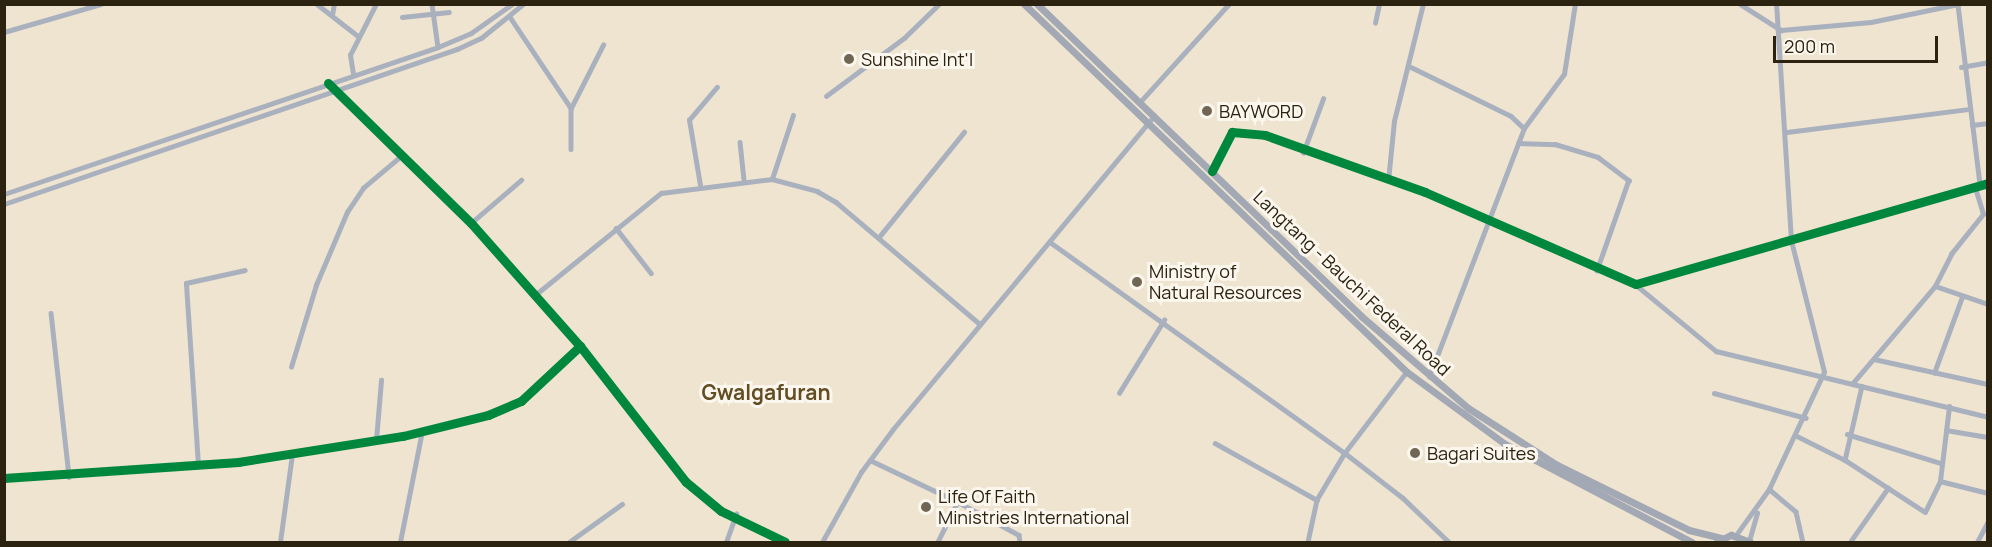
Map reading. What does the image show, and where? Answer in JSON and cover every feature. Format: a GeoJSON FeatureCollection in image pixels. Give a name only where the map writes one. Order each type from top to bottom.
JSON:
{"type":"FeatureCollection","features":[{"type":"Feature","properties":{"kind":"main road","name":"Langtang - Bauchi Federal Road"},"geometry":{"type":"LineString","coordinates":[[1024,4],[1407,372],[1504,444],[1692,543]]}},
{"type":"Feature","properties":{"kind":"main road","name":"Langtang - Bauchi Federal Road"},"geometry":{"type":"LineString","coordinates":[[1038,4],[1429,377],[1498,430],[1557,465],[1689,530],[1720,540]]}},
{"type":"Feature","properties":{"kind":"main road"},"geometry":{"type":"LineString","coordinates":[[1720,540],[1736,535],[1750,542]]}},
{"type":"Feature","properties":{"kind":"street"},"geometry":{"type":"LineString","coordinates":[[4,32],[101,4]]}},
{"type":"Feature","properties":{"kind":"street"},"geometry":{"type":"LineString","coordinates":[[317,4],[358,36]]}},
{"type":"Feature","properties":{"kind":"street"},"geometry":{"type":"LineString","coordinates":[[332,15],[334,4]]}},
{"type":"Feature","properties":{"kind":"street"},"geometry":{"type":"LineString","coordinates":[[353,74],[349,60],[358,36],[376,4]]}},
{"type":"Feature","properties":{"kind":"street"},"geometry":{"type":"LineString","coordinates":[[432,4],[438,46]]}},
{"type":"Feature","properties":{"kind":"street"},"geometry":{"type":"LineString","coordinates":[[4,195],[438,46],[471,33],[512,4]]}},
{"type":"Feature","properties":{"kind":"street"},"geometry":{"type":"LineString","coordinates":[[4,204],[330,90],[457,49],[510,17],[523,4]]}},
{"type":"Feature","properties":{"kind":"street"},"geometry":{"type":"LineString","coordinates":[[826,96],[904,38],[939,4]]}},
{"type":"Feature","properties":{"kind":"street"},"geometry":{"type":"LineString","coordinates":[[1140,102],[1229,4]]}},
{"type":"Feature","properties":{"kind":"street"},"geometry":{"type":"LineString","coordinates":[[1375,23],[1379,4]]}},
{"type":"Feature","properties":{"kind":"street"},"geometry":{"type":"LineString","coordinates":[[1388,181],[1394,121],[1411,67],[1423,4]]}},
{"type":"Feature","properties":{"kind":"street"},"geometry":{"type":"LineString","coordinates":[[1429,377],[1524,128],[1564,74],[1575,4]]}},
{"type":"Feature","properties":{"kind":"street"},"geometry":{"type":"LineString","coordinates":[[1740,4],[1781,30],[1871,21],[1958,5],[1963,66],[1983,214],[1951,254],[1935,286],[1852,384]]}},
{"type":"Feature","properties":{"kind":"street"},"geometry":{"type":"LineString","coordinates":[[1736,535],[1757,510],[1769,489],[1806,418],[1818,380],[1824,372],[1822,354],[1791,242],[1781,30],[1776,4]]}},
{"type":"Feature","properties":{"kind":"street"},"geometry":{"type":"LineString","coordinates":[[402,17],[448,12]]}},
{"type":"Feature","properties":{"kind":"street"},"geometry":{"type":"LineString","coordinates":[[510,17],[571,108]]}},
{"type":"Feature","properties":{"kind":"street"},"geometry":{"type":"LineString","coordinates":[[571,149],[571,108],[603,45]]}},
{"type":"Feature","properties":{"kind":"street"},"geometry":{"type":"LineString","coordinates":[[1963,66],[1988,62]]}},
{"type":"Feature","properties":{"kind":"street"},"geometry":{"type":"LineString","coordinates":[[1411,67],[1511,116],[1524,128]]}},
{"type":"Feature","properties":{"kind":"street"},"geometry":{"type":"LineString","coordinates":[[328,83],[330,90],[471,223],[580,346],[686,483],[721,511],[736,514],[785,543]]}},
{"type":"Feature","properties":{"kind":"street"},"geometry":{"type":"LineString","coordinates":[[700,185],[689,120],[717,87]]}},
{"type":"Feature","properties":{"kind":"street"},"geometry":{"type":"LineString","coordinates":[[1303,153],[1323,99]]}},
{"type":"Feature","properties":{"kind":"street"},"geometry":{"type":"LineString","coordinates":[[1786,132],[1970,109]]}},
{"type":"Feature","properties":{"kind":"street"},"geometry":{"type":"LineString","coordinates":[[772,179],[793,115]]}},
{"type":"Feature","properties":{"kind":"street"},"geometry":{"type":"LineString","coordinates":[[822,543],[870,460],[1154,116]]}},
{"type":"Feature","properties":{"kind":"street"},"geometry":{"type":"LineString","coordinates":[[1972,125],[1988,123]]}},
{"type":"Feature","properties":{"kind":"street"},"geometry":{"type":"LineString","coordinates":[[879,237],[964,132]]}},
{"type":"Feature","properties":{"kind":"street"},"geometry":{"type":"LineString","coordinates":[[1212,171],[1232,132],[1265,135],[1303,153],[1388,181],[1487,221],[1598,271],[1636,284],[1716,351],[1818,380],[1862,386],[1988,417]]}},
{"type":"Feature","properties":{"kind":"street"},"geometry":{"type":"LineString","coordinates":[[740,142],[744,180]]}},
{"type":"Feature","properties":{"kind":"street"},"geometry":{"type":"LineString","coordinates":[[1518,143],[1555,144],[1598,157],[1629,180],[1598,271]]}},
{"type":"Feature","properties":{"kind":"street"},"geometry":{"type":"LineString","coordinates":[[291,367],[316,285],[347,212],[363,188],[401,156]]}},
{"type":"Feature","properties":{"kind":"street"},"geometry":{"type":"LineString","coordinates":[[535,295],[661,193],[700,185],[772,179],[827,196],[879,237],[980,324]]}},
{"type":"Feature","properties":{"kind":"street"},"geometry":{"type":"LineString","coordinates":[[471,223],[521,180]]}},
{"type":"Feature","properties":{"kind":"street"},"geometry":{"type":"LineString","coordinates":[[1636,284],[1791,242],[1988,183]]}},
{"type":"Feature","properties":{"kind":"street"},"geometry":{"type":"LineString","coordinates":[[616,228],[651,273]]}},
{"type":"Feature","properties":{"kind":"street"},"geometry":{"type":"LineString","coordinates":[[1050,242],[1164,320],[1345,453],[1403,498],[1449,543]]}},
{"type":"Feature","properties":{"kind":"street"},"geometry":{"type":"LineString","coordinates":[[198,465],[186,283],[245,270]]}},
{"type":"Feature","properties":{"kind":"street"},"geometry":{"type":"LineString","coordinates":[[1935,286],[1988,304]]}},
{"type":"Feature","properties":{"kind":"street"},"geometry":{"type":"LineString","coordinates":[[1934,372],[1962,297]]}},
{"type":"Feature","properties":{"kind":"street"},"geometry":{"type":"LineString","coordinates":[[51,313],[69,477]]}},
{"type":"Feature","properties":{"kind":"street"},"geometry":{"type":"LineString","coordinates":[[1119,393],[1164,320]]}},
{"type":"Feature","properties":{"kind":"street"},"geometry":{"type":"LineString","coordinates":[[4,478],[69,477],[198,465],[292,454],[422,431],[521,401],[580,346]]}},
{"type":"Feature","properties":{"kind":"street"},"geometry":{"type":"LineString","coordinates":[[1874,359],[1988,384]]}},
{"type":"Feature","properties":{"kind":"street"},"geometry":{"type":"LineString","coordinates":[[1308,543],[1317,500],[1345,453],[1407,372]]}},
{"type":"Feature","properties":{"kind":"street"},"geometry":{"type":"LineString","coordinates":[[376,440],[381,380]]}},
{"type":"Feature","properties":{"kind":"street"},"geometry":{"type":"LineString","coordinates":[[1845,460],[1847,434],[1862,386]]}},
{"type":"Feature","properties":{"kind":"street"},"geometry":{"type":"LineString","coordinates":[[1714,393],[1806,418]]}},
{"type":"Feature","properties":{"kind":"street"},"geometry":{"type":"LineString","coordinates":[[1797,436],[1845,460],[1926,512],[1940,481],[1940,463],[1949,407]]}},
{"type":"Feature","properties":{"kind":"street"},"geometry":{"type":"LineString","coordinates":[[1946,430],[1988,437]]}},
{"type":"Feature","properties":{"kind":"street"},"geometry":{"type":"LineString","coordinates":[[400,543],[422,431]]}},
{"type":"Feature","properties":{"kind":"street"},"geometry":{"type":"LineString","coordinates":[[1847,434],[1940,463]]}},
{"type":"Feature","properties":{"kind":"street"},"geometry":{"type":"LineString","coordinates":[[1215,444],[1317,500]]}},
{"type":"Feature","properties":{"kind":"street"},"geometry":{"type":"LineString","coordinates":[[280,543],[292,454]]}},
{"type":"Feature","properties":{"kind":"street"},"geometry":{"type":"LineString","coordinates":[[870,460],[958,502],[1019,535],[1020,543]]}},
{"type":"Feature","properties":{"kind":"street"},"geometry":{"type":"LineString","coordinates":[[1940,481],[1988,493]]}},
{"type":"Feature","properties":{"kind":"street"},"geometry":{"type":"LineString","coordinates":[[1850,543],[1888,488]]}},
{"type":"Feature","properties":{"kind":"street"},"geometry":{"type":"LineString","coordinates":[[1769,489],[1796,512],[1803,543]]}},
{"type":"Feature","properties":{"kind":"street"},"geometry":{"type":"LineString","coordinates":[[938,543],[958,502]]}},
{"type":"Feature","properties":{"kind":"street"},"geometry":{"type":"LineString","coordinates":[[569,543],[622,504]]}},
{"type":"Feature","properties":{"kind":"street"},"geometry":{"type":"LineString","coordinates":[[1750,542],[1757,510]]}},
{"type":"Feature","properties":{"kind":"street"},"geometry":{"type":"LineString","coordinates":[[726,543],[736,514]]}},
{"type":"Feature","properties":{"kind":"street"},"geometry":{"type":"LineString","coordinates":[[1977,543],[1988,521]]}},
{"type":"Feature","properties":{"kind":"cycle path"},"geometry":{"type":"LineString","coordinates":[[328,83],[471,223],[580,346],[686,482],[721,511],[785,542]]}},
{"type":"Feature","properties":{"kind":"cycle path"},"geometry":{"type":"LineString","coordinates":[[1212,171],[1232,132],[1265,135],[1425,192],[1636,284],[1988,183]]}},
{"type":"Feature","properties":{"kind":"cycle path"},"geometry":{"type":"LineString","coordinates":[[4,478],[238,462],[403,436],[488,415],[521,401],[580,346]]}},
{"type":"Feature","properties":{"kind":"place","name":"Sunshine Int'l"},"geometry":{"type":"Point","coordinates":[849,59]}},
{"type":"Feature","properties":{"kind":"place","name":"BAYWORD"},"geometry":{"type":"Point","coordinates":[1207,111]}},
{"type":"Feature","properties":{"kind":"place","name":"Ministry of Natural Resources"},"geometry":{"type":"Point","coordinates":[1137,282]}},
{"type":"Feature","properties":{"kind":"place","name":"Bagari Suites"},"geometry":{"type":"Point","coordinates":[1415,453]}},
{"type":"Feature","properties":{"kind":"place","name":"Life Of Faith Ministries International"},"geometry":{"type":"Point","coordinates":[926,507]}},
{"type":"Feature","properties":{"kind":"district","name":"Gwalgafuran"},"geometry":{"type":"Point","coordinates":[766,392]}}]}
